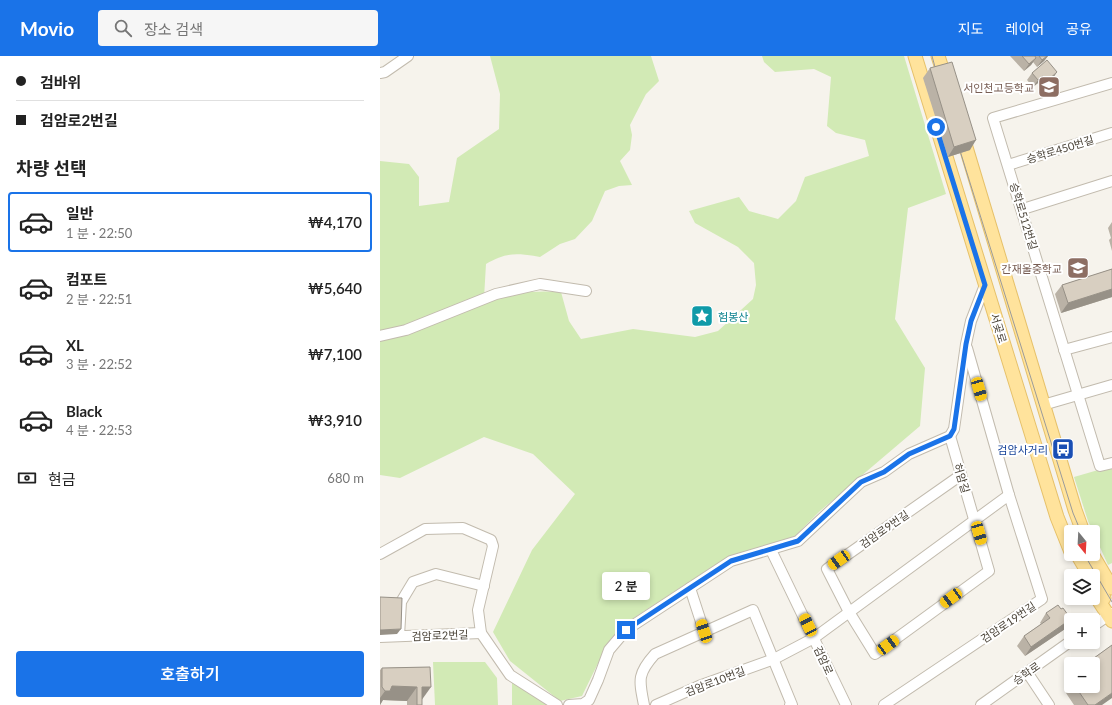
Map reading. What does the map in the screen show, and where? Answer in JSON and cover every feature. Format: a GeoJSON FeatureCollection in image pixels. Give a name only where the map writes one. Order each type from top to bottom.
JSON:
{"type":"FeatureCollection","features":[{"type":"Feature","properties":{"kind":"main road","name":"서곶로"},"geometry":{"type":"LineString","coordinates":[[915,56],[1057,517],[1064,535]]}},
{"type":"Feature","properties":{"kind":"main road","name":"서곶로"},"geometry":{"type":"LineString","coordinates":[[924,56],[1046,465],[1066,525]]}},
{"type":"Feature","properties":{"kind":"main road"},"geometry":{"type":"LineString","coordinates":[[938,56],[949,92]]}},
{"type":"Feature","properties":{"kind":"main road","name":"서곶로"},"geometry":{"type":"LineString","coordinates":[[957,120],[1081,525]]}},
{"type":"Feature","properties":{"kind":"main road"},"geometry":{"type":"LineString","coordinates":[[1096,561],[1112,588]]}},
{"type":"Feature","properties":{"kind":"main road"},"geometry":{"type":"LineString","coordinates":[[1100,594],[1111,615]]}},
{"type":"Feature","properties":{"kind":"main road"},"geometry":{"type":"LineString","coordinates":[[1100,601],[1111,615]]}},
{"type":"Feature","properties":{"kind":"street"},"geometry":{"type":"LineString","coordinates":[[382,73],[408,56]]}},
{"type":"Feature","properties":{"kind":"street","name":"승학로512번길"},"geometry":{"type":"LineString","coordinates":[[1112,83],[993,118],[1023,209],[1077,395],[1100,466],[1112,463]]}},
{"type":"Feature","properties":{"kind":"street","name":"승학로450번길"},"geometry":{"type":"LineString","coordinates":[[1008,165],[1112,133]]}},
{"type":"Feature","properties":{"kind":"street"},"geometry":{"type":"LineString","coordinates":[[1023,209],[1112,181]]}},
{"type":"Feature","properties":{"kind":"street"},"geometry":{"type":"LineString","coordinates":[[380,336],[406,330],[496,294],[540,284],[586,291]]}},
{"type":"Feature","properties":{"kind":"street"},"geometry":{"type":"LineString","coordinates":[[570,705],[583,704],[588,700],[609,650],[626,630],[731,561],[798,541],[861,482],[884,472],[909,454],[950,436],[954,429],[966,344],[971,321],[985,285]]}},
{"type":"Feature","properties":{"kind":"street"},"geometry":{"type":"LineString","coordinates":[[1064,350],[1112,337]]}},
{"type":"Feature","properties":{"kind":"street"},"geometry":{"type":"LineString","coordinates":[[814,638],[1009,495],[966,344]]}},
{"type":"Feature","properties":{"kind":"street"},"geometry":{"type":"LineString","coordinates":[[1043,405],[1112,385]]}},
{"type":"Feature","properties":{"kind":"street","name":"허암길"},"geometry":{"type":"LineString","coordinates":[[950,436],[975,520]]}},
{"type":"Feature","properties":{"kind":"street","name":"검암로9번길"},"geometry":{"type":"LineString","coordinates":[[961,475],[827,569],[849,612],[876,654],[989,571],[975,520]]}},
{"type":"Feature","properties":{"kind":"street","name":"검암로19번길"},"geometry":{"type":"LineString","coordinates":[[884,705],[1042,600],[1009,495]]}},
{"type":"Feature","properties":{"kind":"street","name":"검암로2번길"},"geometry":{"type":"LineString","coordinates":[[380,554],[425,529],[462,528],[491,540],[493,546],[478,610],[481,633],[510,675],[557,705]]}},
{"type":"Feature","properties":{"kind":"street","name":"검암로"},"geometry":{"type":"LineString","coordinates":[[771,550],[846,705]]}},
{"type":"Feature","properties":{"kind":"street","name":"검암로2번길"},"geometry":{"type":"LineString","coordinates":[[399,636],[401,602],[413,582],[436,574],[484,586]]}},
{"type":"Feature","properties":{"kind":"street"},"geometry":{"type":"LineString","coordinates":[[690,588],[704,631]]}},
{"type":"Feature","properties":{"kind":"street"},"geometry":{"type":"LineString","coordinates":[[644,705],[639,681],[646,665],[656,654],[753,610],[792,704],[790,705]]}},
{"type":"Feature","properties":{"kind":"street"},"geometry":{"type":"LineString","coordinates":[[1100,622],[1111,615]]}},
{"type":"Feature","properties":{"kind":"street","name":"검암로2번길"},"geometry":{"type":"LineString","coordinates":[[380,637],[481,633]]}},
{"type":"Feature","properties":{"kind":"street","name":"검암로10번길"},"geometry":{"type":"LineString","coordinates":[[656,705],[698,686],[774,659],[814,638]]}},
{"type":"Feature","properties":{"kind":"street","name":"승학로"},"geometry":{"type":"LineString","coordinates":[[981,705],[1064,646]]}},
{"type":"Feature","properties":{"kind":"street"},"geometry":{"type":"LineString","coordinates":[[1027,672],[1049,705]]}},
{"type":"Feature","properties":{"kind":"green space"},"geometry":{"type":"Polygon","coordinates":[[[490,56],[651,56],[659,81],[646,94],[630,125],[632,135],[630,150],[620,161],[632,185],[619,186],[605,191],[592,221],[575,239],[560,244],[540,257],[512,254],[500,257],[486,264],[484,298],[496,298],[514,294],[544,291],[561,292],[569,321],[581,339],[633,329],[695,337],[718,331],[753,299],[756,285],[754,263],[738,247],[695,223],[689,211],[739,197],[749,211],[778,219],[796,201],[805,177],[869,156],[865,140],[836,133],[827,126],[831,77],[814,69],[775,72],[764,62],[762,56],[904,56],[946,194],[908,208],[895,319],[925,368],[920,426],[820,511],[795,536],[721,561],[623,625],[605,649],[582,696],[560,701],[510,661],[493,632],[532,550],[575,494],[533,454],[484,437],[400,478],[380,475],[380,161],[409,164],[419,177],[419,206],[449,202],[457,158],[499,129],[500,94],[490,56]]]}},
{"type":"Feature","properties":{"kind":"green space"},"geometry":{"type":"Polygon","coordinates":[[[1112,466],[1112,563],[1108,565],[1100,547],[1100,525],[1090,525],[1074,477],[1112,466]]]}},
{"type":"Feature","properties":{"kind":"green space"},"geometry":{"type":"Polygon","coordinates":[[[433,662],[485,662],[497,678],[498,705],[435,705],[433,662]]]}},
{"type":"Feature","properties":{"kind":"green space"},"geometry":{"type":"Polygon","coordinates":[[[512,681],[547,705],[512,705],[512,681]]]}},
{"type":"Feature","properties":{"kind":"building"},"geometry":{"type":"Polygon","coordinates":[[[1022,56],[1035,56],[1036,58],[1029,64],[1022,56]]]}},
{"type":"Feature","properties":{"kind":"building"},"geometry":{"type":"Polygon","coordinates":[[[1039,56],[1047,56],[1042,60],[1039,56]]]}},
{"type":"Feature","properties":{"kind":"building"},"geometry":{"type":"Polygon","coordinates":[[[1047,60],[1057,72],[1047,81],[1043,76],[1038,80],[1032,73],[1047,60]]]}},
{"type":"Feature","properties":{"kind":"building"},"geometry":{"type":"Polygon","coordinates":[[[952,62],[976,140],[954,147],[930,68],[952,62]]]}},
{"type":"Feature","properties":{"kind":"building"},"geometry":{"type":"Polygon","coordinates":[[[1112,269],[1112,289],[1068,303],[1062,285],[1112,269]]]}},
{"type":"Feature","properties":{"kind":"building"},"geometry":{"type":"Polygon","coordinates":[[[380,597],[402,598],[401,629],[380,630],[380,597]]]}},
{"type":"Feature","properties":{"kind":"building"},"geometry":{"type":"Polygon","coordinates":[[[1058,605],[1061,609],[1063,608],[1067,613],[1064,613],[1064,624],[1031,647],[1024,636],[1050,618],[1046,613],[1058,605]]]}},
{"type":"Feature","properties":{"kind":"building"},"geometry":{"type":"Polygon","coordinates":[[[1112,645],[1112,693],[1095,705],[1088,705],[1080,693],[1100,693],[1100,657],[1095,657],[1112,645]]]}},
{"type":"Feature","properties":{"kind":"building"},"geometry":{"type":"Polygon","coordinates":[[[430,667],[431,687],[422,687],[422,705],[417,705],[417,687],[392,686],[390,691],[385,691],[382,687],[382,668],[430,667]]]}},
{"type":"Feature","properties":{"kind":"tram line"},"geometry":{"type":"LineString","coordinates":[[932,56],[938,78]]}},
{"type":"Feature","properties":{"kind":"tram line"},"geometry":{"type":"LineString","coordinates":[[957,141],[1073,513],[1078,525]]}},
{"type":"Feature","properties":{"kind":"tram line"},"geometry":{"type":"LineString","coordinates":[[1088,561],[1112,602]]}},
{"type":"Feature","properties":{"kind":"place","name":"서인천고등학교"},"geometry":{"type":"Point","coordinates":[1049,87]}},
{"type":"Feature","properties":{"kind":"place","name":"간재울중학교"},"geometry":{"type":"Point","coordinates":[1078,268]}},
{"type":"Feature","properties":{"kind":"place","name":"험봉산"},"geometry":{"type":"Point","coordinates":[702,316]}},
{"type":"Feature","properties":{"kind":"place","name":"검암사거리"},"geometry":{"type":"Point","coordinates":[1063,449]}},
{"type":"Feature","properties":{"kind":"route"},"geometry":{"type":"LineString","coordinates":[[626,630],[731,561],[798,541],[861,482],[884,472],[909,454],[929,447],[950,436],[954,429],[966,344],[971,321],[985,285],[936,127]]}}]}
